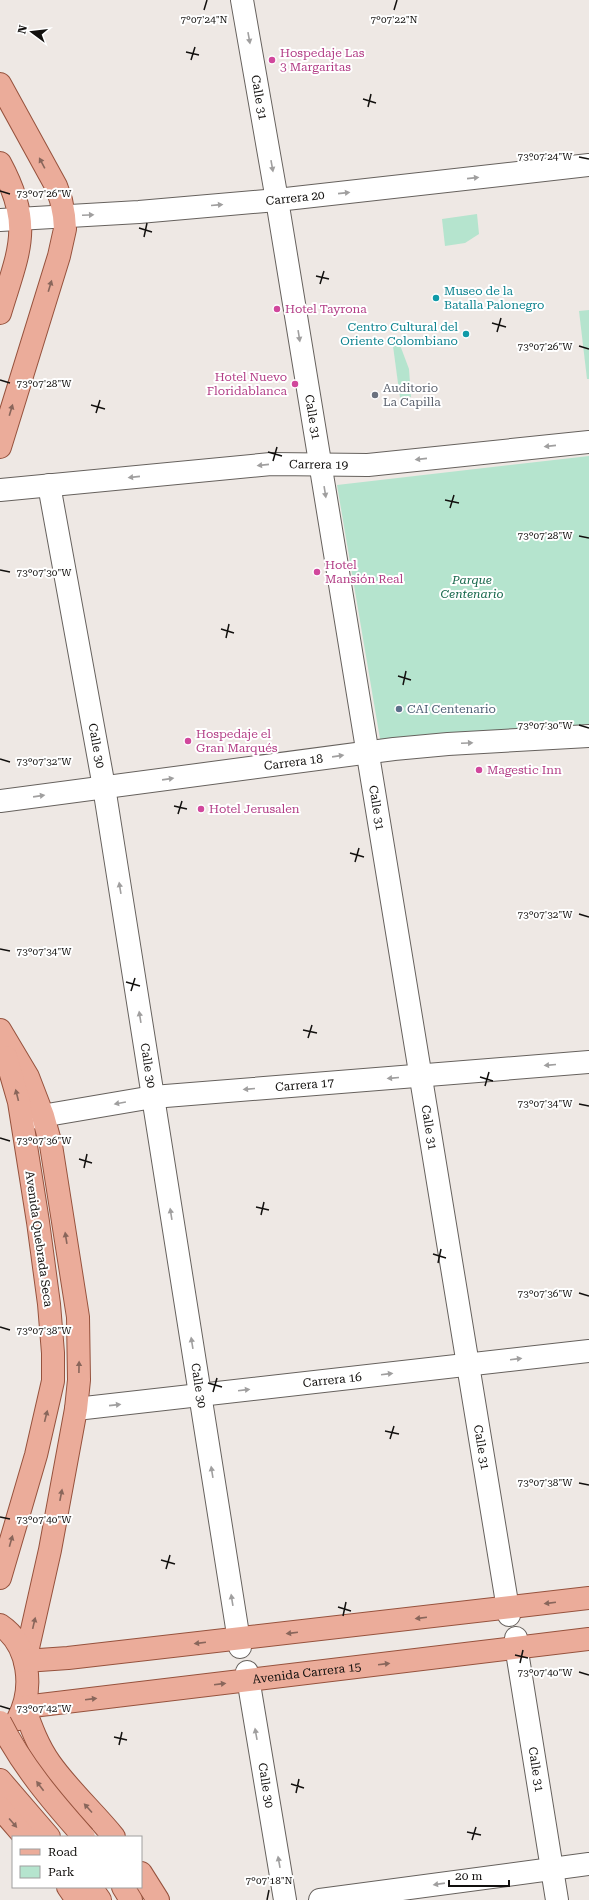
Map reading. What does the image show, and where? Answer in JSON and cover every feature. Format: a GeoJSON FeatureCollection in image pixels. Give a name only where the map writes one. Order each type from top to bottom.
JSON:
{"type":"FeatureCollection","features":[{"type":"Feature","properties":{"kind":"main road"},"geometry":{"type":"LineString","coordinates":[[0,84],[56,186],[64,216],[64,234],[59,256],[0,447]]}},
{"type":"Feature","properties":{"kind":"main road"},"geometry":{"type":"LineString","coordinates":[[0,163],[13,189],[10,220],[21,232],[18,254],[0,313]]}},
{"type":"Feature","properties":{"kind":"main road"},"geometry":{"type":"LineString","coordinates":[[0,1030],[28,1077],[43,1116],[52,1152],[78,1317],[79,1380],[76,1409],[52,1543],[25,1661]]}},
{"type":"Feature","properties":{"kind":"main road","name":"Avenida Quebrada Seca"},"geometry":{"type":"LineString","coordinates":[[0,1041],[11,1071],[22,1120],[49,1304],[53,1353],[53,1381],[36,1455],[0,1578]]}},
{"type":"Feature","properties":{"kind":"main road"},"geometry":{"type":"LineString","coordinates":[[25,1661],[239,1643],[509,1611],[589,1598]]}},
{"type":"Feature","properties":{"kind":"main road"},"geometry":{"type":"LineString","coordinates":[[0,1625],[16,1642],[25,1661],[28,1684],[24,1708],[13,1728],[0,1741]]}},
{"type":"Feature","properties":{"kind":"main road","name":"Avenida Carrera 15"},"geometry":{"type":"LineString","coordinates":[[24,1708],[247,1676],[517,1643],[589,1639]]}},
{"type":"Feature","properties":{"kind":"main road"},"geometry":{"type":"LineString","coordinates":[[24,1708],[36,1740],[50,1762],[64,1782],[113,1836]]}},
{"type":"Feature","properties":{"kind":"main road"},"geometry":{"type":"LineString","coordinates":[[0,1722],[24,1766],[83,1836]]}},
{"type":"Feature","properties":{"kind":"main road"},"geometry":{"type":"LineString","coordinates":[[0,1780],[48,1836]]}},
{"type":"Feature","properties":{"kind":"main road"},"geometry":{"type":"LineString","coordinates":[[0,1808],[24,1836]]}},
{"type":"Feature","properties":{"kind":"main road"},"geometry":{"type":"LineString","coordinates":[[142,1874],[158,1900]]}},
{"type":"Feature","properties":{"kind":"main road"},"geometry":{"type":"LineString","coordinates":[[69,1888],[76,1900]]}},
{"type":"Feature","properties":{"kind":"main road"},"geometry":{"type":"LineString","coordinates":[[92,1888],[100,1900]]}},
{"type":"Feature","properties":{"kind":"main road"},"geometry":{"type":"LineString","coordinates":[[124,1888],[131,1900]]}},
{"type":"Feature","properties":{"kind":"street","name":"Calle 31"},"geometry":{"type":"LineString","coordinates":[[242,0],[277,200],[509,1611]]}},
{"type":"Feature","properties":{"kind":"street","name":"Carrera 20"},"geometry":{"type":"LineString","coordinates":[[10,220],[139,212],[277,200],[589,165]]}},
{"type":"Feature","properties":{"kind":"street","name":"Carrera 19"},"geometry":{"type":"LineString","coordinates":[[0,490],[271,464],[368,465],[589,442]]}},
{"type":"Feature","properties":{"kind":"street","name":"Calle 30"},"geometry":{"type":"LineString","coordinates":[[50,485],[104,787],[239,1643]]}},
{"type":"Feature","properties":{"kind":"street","name":"Carrera 18"},"geometry":{"type":"LineString","coordinates":[[0,801],[368,752],[448,744],[589,736]]}},
{"type":"Feature","properties":{"kind":"street","name":"Carrera 17"},"geometry":{"type":"LineString","coordinates":[[22,1120],[153,1097],[589,1062]]}},
{"type":"Feature","properties":{"kind":"street","name":"Carrera 16"},"geometry":{"type":"LineString","coordinates":[[76,1409],[589,1350]]}},
{"type":"Feature","properties":{"kind":"street","name":"Calle 31"},"geometry":{"type":"LineString","coordinates":[[517,1643],[557,1900]]}},
{"type":"Feature","properties":{"kind":"street","name":"Calle 30"},"geometry":{"type":"LineString","coordinates":[[247,1676],[286,1900]]}},
{"type":"Feature","properties":{"kind":"street"},"geometry":{"type":"LineString","coordinates":[[320,1900],[589,1864]]}},
{"type":"Feature","properties":{"kind":"green space"},"geometry":{"type":"Polygon","coordinates":[[[477,214],[479,234],[465,243],[445,246],[442,219],[477,214]]]}},
{"type":"Feature","properties":{"kind":"green space"},"geometry":{"type":"Polygon","coordinates":[[[589,310],[589,379],[587,379],[579,311],[589,310]]]}},
{"type":"Feature","properties":{"kind":"green space"},"geometry":{"type":"Polygon","coordinates":[[[400,345],[409,369],[411,397],[400,398],[393,346],[400,345]]]}},
{"type":"Feature","properties":{"kind":"green space","name":"Parque Centenario"},"geometry":{"type":"Polygon","coordinates":[[[589,456],[589,725],[380,739],[337,485],[589,456]]]}},
{"type":"Feature","properties":{"kind":"place","name":"Hospedaje Las 3 Margaritas"},"geometry":{"type":"Point","coordinates":[272,60]}},
{"type":"Feature","properties":{"kind":"place","name":"Museo de la Batalla Palonegro"},"geometry":{"type":"Point","coordinates":[436,298]}},
{"type":"Feature","properties":{"kind":"place","name":"Hotel Tayrona"},"geometry":{"type":"Point","coordinates":[277,309]}},
{"type":"Feature","properties":{"kind":"place","name":"Centro Cultural del Oriente Colombiano"},"geometry":{"type":"Point","coordinates":[466,334]}},
{"type":"Feature","properties":{"kind":"place","name":"Hotel Nuevo Floridablanca"},"geometry":{"type":"Point","coordinates":[295,384]}},
{"type":"Feature","properties":{"kind":"place","name":"Auditorio La Capilla"},"geometry":{"type":"Point","coordinates":[375,395]}},
{"type":"Feature","properties":{"kind":"place","name":"Hotel Mansión Real"},"geometry":{"type":"Point","coordinates":[317,572]}},
{"type":"Feature","properties":{"kind":"place","name":"CAI Centenario"},"geometry":{"type":"Point","coordinates":[399,709]}},
{"type":"Feature","properties":{"kind":"place","name":"Hospedaje el Gran Marqués"},"geometry":{"type":"Point","coordinates":[188,741]}},
{"type":"Feature","properties":{"kind":"place","name":"Magestic Inn"},"geometry":{"type":"Point","coordinates":[479,770]}},
{"type":"Feature","properties":{"kind":"place","name":"Hotel Jerusalen"},"geometry":{"type":"Point","coordinates":[201,809]}}]}
